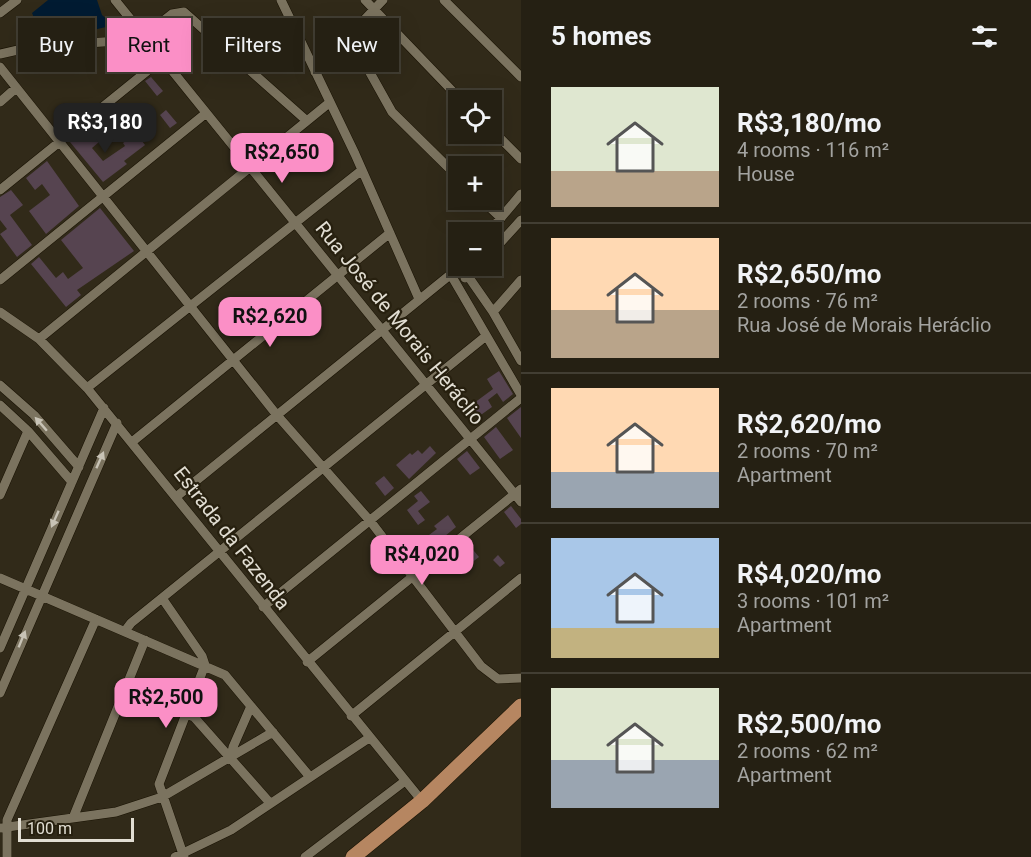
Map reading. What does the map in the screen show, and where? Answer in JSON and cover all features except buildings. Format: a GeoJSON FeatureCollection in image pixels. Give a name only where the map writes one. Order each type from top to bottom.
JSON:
{"type":"FeatureCollection","features":[{"type":"Feature","properties":{"kind":"main road"},"geometry":{"type":"LineString","coordinates":[[353,857],[422,801],[521,706]]}},
{"type":"Feature","properties":{"kind":"street"},"geometry":{"type":"LineString","coordinates":[[0,13],[17,0]]}},
{"type":"Feature","properties":{"kind":"street","name":"Rua José de Morais Heráclio"},"geometry":{"type":"LineString","coordinates":[[115,0],[129,18]]}},
{"type":"Feature","properties":{"kind":"street"},"geometry":{"type":"LineString","coordinates":[[281,0],[362,170],[419,299]]}},
{"type":"Feature","properties":{"kind":"street"},"geometry":{"type":"LineString","coordinates":[[359,18],[368,3],[383,0]]}},
{"type":"Feature","properties":{"kind":"street"},"geometry":{"type":"LineString","coordinates":[[444,0],[521,77]]}},
{"type":"Feature","properties":{"kind":"street"},"geometry":{"type":"LineString","coordinates":[[368,3],[452,90]]}},
{"type":"Feature","properties":{"kind":"street"},"geometry":{"type":"LineString","coordinates":[[168,18],[172,14],[184,12],[191,18]]}},
{"type":"Feature","properties":{"kind":"street"},"geometry":{"type":"LineString","coordinates":[[191,18],[307,121]]}},
{"type":"Feature","properties":{"kind":"street"},"geometry":{"type":"LineString","coordinates":[[0,54],[31,47],[107,41]]}},
{"type":"Feature","properties":{"kind":"street"},"geometry":{"type":"LineString","coordinates":[[0,67],[276,414],[371,522],[454,633],[492,675],[505,680],[521,678]]}},
{"type":"Feature","properties":{"kind":"street"},"geometry":{"type":"LineString","coordinates":[[0,190],[146,72]]}},
{"type":"Feature","properties":{"kind":"street","name":"Rua José de Morais Heráclio"},"geometry":{"type":"LineString","coordinates":[[172,72],[470,439],[519,495]]}},
{"type":"Feature","properties":{"kind":"street"},"geometry":{"type":"LineString","coordinates":[[370,72],[392,112],[448,167]]}},
{"type":"Feature","properties":{"kind":"street"},"geometry":{"type":"LineString","coordinates":[[0,102],[16,88]]}},
{"type":"Feature","properties":{"kind":"street"},"geometry":{"type":"LineString","coordinates":[[39,339],[329,103]]}},
{"type":"Feature","properties":{"kind":"street"},"geometry":{"type":"LineString","coordinates":[[0,280],[205,114]]}},
{"type":"Feature","properties":{"kind":"street"},"geometry":{"type":"LineString","coordinates":[[502,140],[521,159]]}},
{"type":"Feature","properties":{"kind":"street"},"geometry":{"type":"LineString","coordinates":[[87,388],[362,170]]}},
{"type":"Feature","properties":{"kind":"street"},"geometry":{"type":"LineString","coordinates":[[498,222],[521,194]]}},
{"type":"Feature","properties":{"kind":"street"},"geometry":{"type":"LineString","coordinates":[[493,210],[501,218]]}},
{"type":"Feature","properties":{"kind":"street"},"geometry":{"type":"LineString","coordinates":[[502,241],[521,219]]}},
{"type":"Feature","properties":{"kind":"street"},"geometry":{"type":"LineString","coordinates":[[132,442],[390,233]]}},
{"type":"Feature","properties":{"kind":"street"},"geometry":{"type":"LineString","coordinates":[[176,497],[450,276]]}},
{"type":"Feature","properties":{"kind":"street"},"geometry":{"type":"LineString","coordinates":[[263,607],[371,522],[521,396],[452,276]]}},
{"type":"Feature","properties":{"kind":"street"},"geometry":{"type":"LineString","coordinates":[[457,286],[468,276],[493,312],[521,361]]}},
{"type":"Feature","properties":{"kind":"street"},"geometry":{"type":"LineString","coordinates":[[493,312],[521,280]]}},
{"type":"Feature","properties":{"kind":"street","name":"Estrada da Fazenda"},"geometry":{"type":"LineString","coordinates":[[0,312],[39,339],[87,388],[422,801]]}},
{"type":"Feature","properties":{"kind":"street"},"geometry":{"type":"LineString","coordinates":[[125,631],[130,623],[427,386],[486,336]]}},
{"type":"Feature","properties":{"kind":"street"},"geometry":{"type":"LineString","coordinates":[[0,385],[34,415],[79,467]]}},
{"type":"Feature","properties":{"kind":"street"},"geometry":{"type":"LineString","coordinates":[[0,405],[28,431],[72,482]]}},
{"type":"Feature","properties":{"kind":"street"},"geometry":{"type":"LineString","coordinates":[[0,648],[104,408]]}},
{"type":"Feature","properties":{"kind":"street"},"geometry":{"type":"LineString","coordinates":[[0,693],[40,596],[117,423]]}},
{"type":"Feature","properties":{"kind":"street"},"geometry":{"type":"LineString","coordinates":[[0,495],[28,431]]}},
{"type":"Feature","properties":{"kind":"street"},"geometry":{"type":"LineString","coordinates":[[307,662],[519,495]]}},
{"type":"Feature","properties":{"kind":"street"},"geometry":{"type":"LineString","coordinates":[[0,578],[225,675],[310,777]]}},
{"type":"Feature","properties":{"kind":"street"},"geometry":{"type":"LineString","coordinates":[[351,716],[521,578]]}},
{"type":"Feature","properties":{"kind":"street"},"geometry":{"type":"LineString","coordinates":[[162,598],[202,656],[205,665],[159,784],[181,856],[231,830],[369,738]]}},
{"type":"Feature","properties":{"kind":"street"},"geometry":{"type":"LineString","coordinates":[[8,857],[3,828],[96,619]]}},
{"type":"Feature","properties":{"kind":"street"},"geometry":{"type":"LineString","coordinates":[[73,818],[145,640]]}},
{"type":"Feature","properties":{"kind":"street"},"geometry":{"type":"LineString","coordinates":[[231,758],[233,747],[251,706]]}},
{"type":"Feature","properties":{"kind":"street"},"geometry":{"type":"LineString","coordinates":[[186,714],[194,717],[270,803]]}},
{"type":"Feature","properties":{"kind":"street"},"geometry":{"type":"LineString","coordinates":[[3,828],[116,812],[162,797],[273,732]]}},
{"type":"Feature","properties":{"kind":"street"},"geometry":{"type":"LineString","coordinates":[[305,857],[405,781]]}},
{"type":"Feature","properties":{"kind":"water"},"geometry":{"type":"Polygon","coordinates":[[[48,0],[97,0],[102,15],[107,19],[107,26],[95,30],[95,18],[34,18],[32,13],[48,0]]]}}]}
